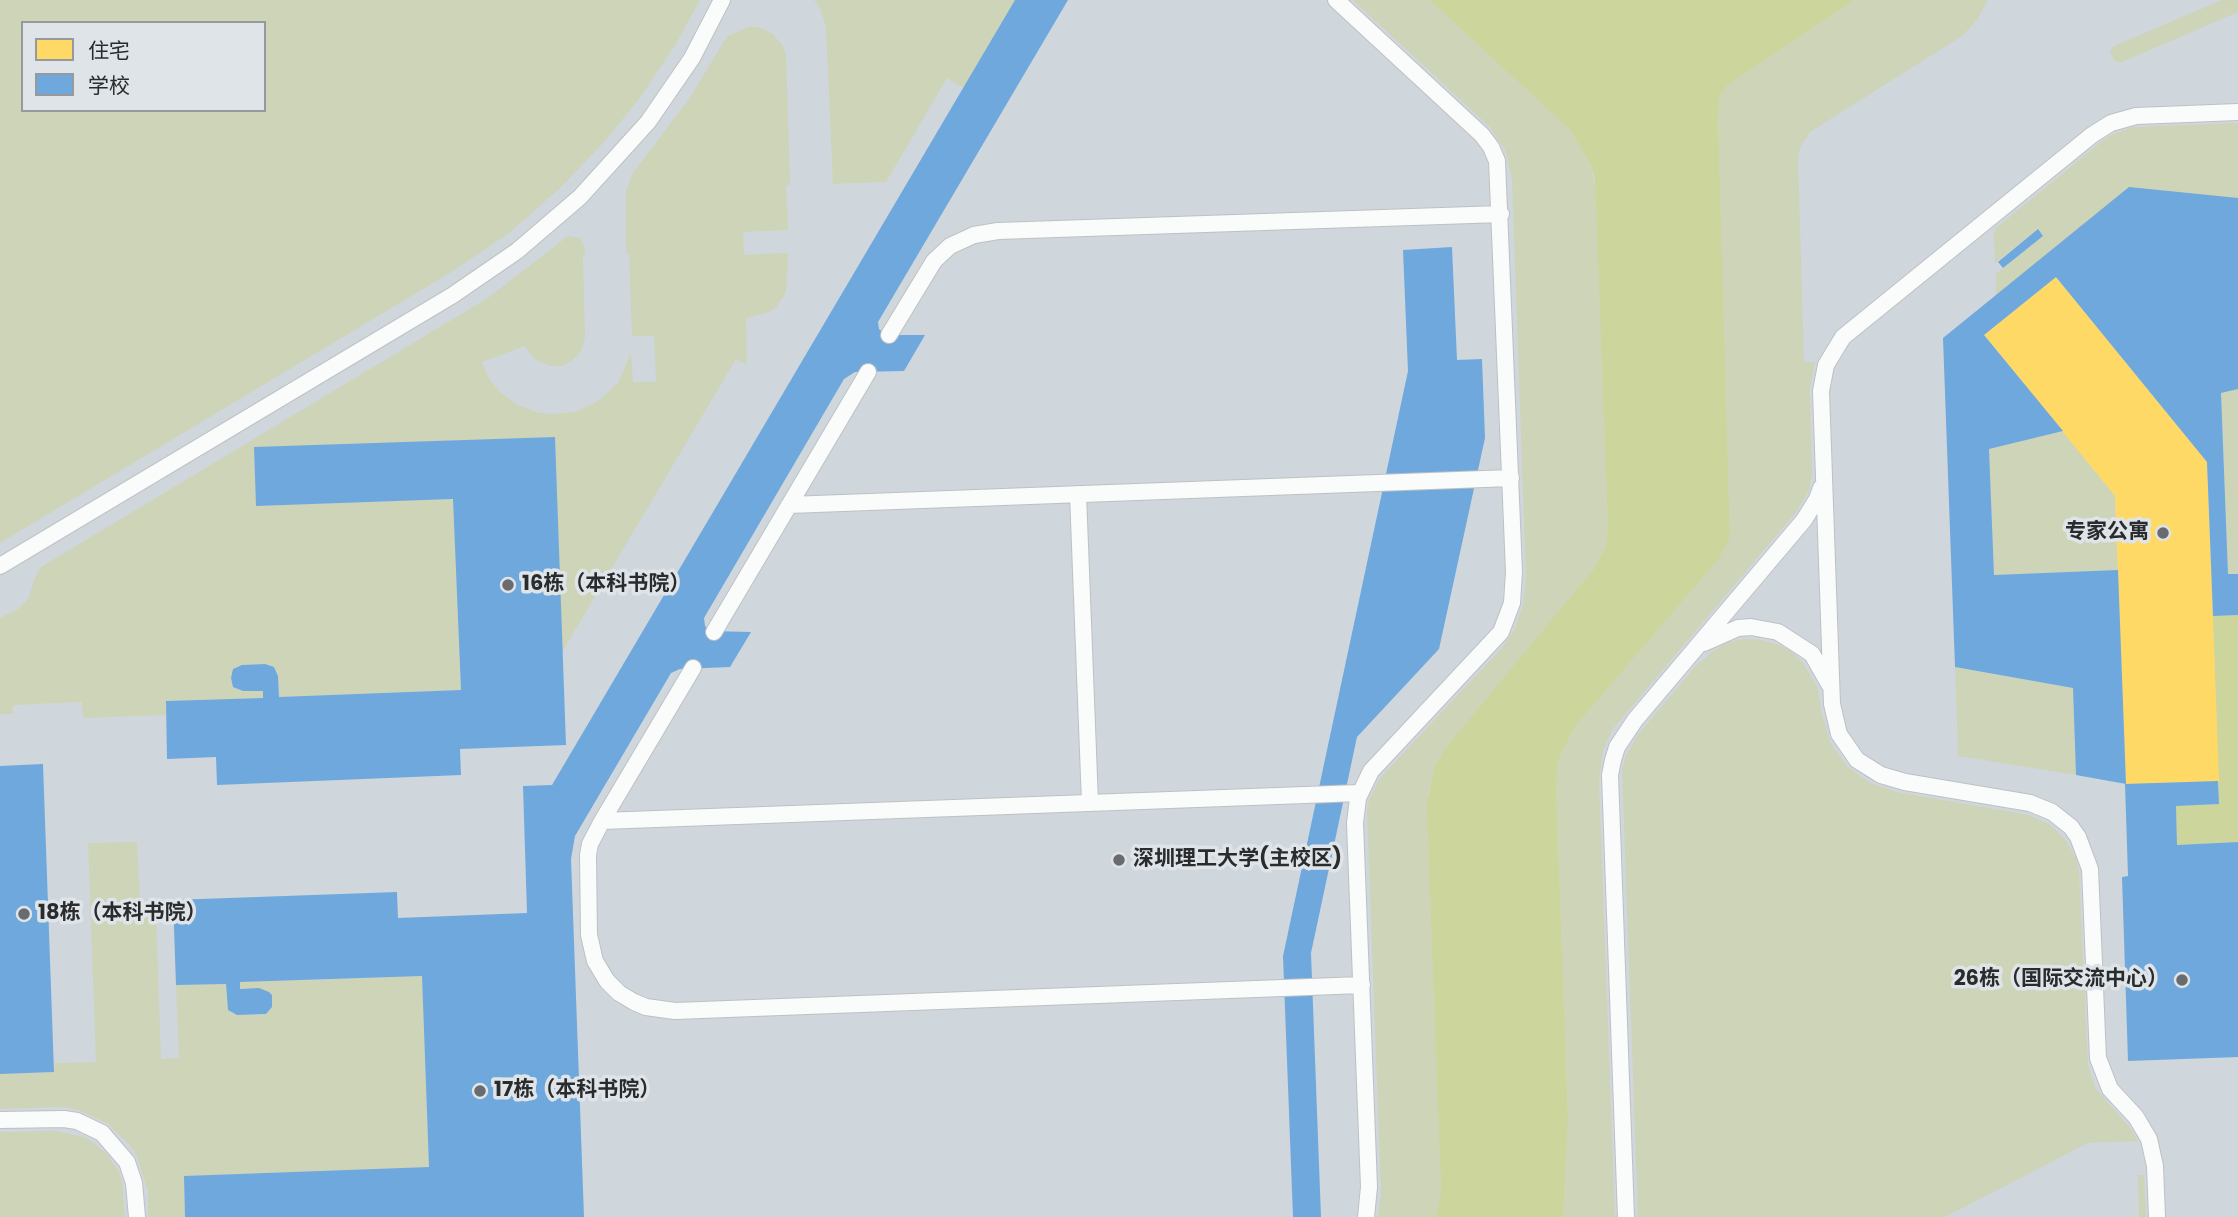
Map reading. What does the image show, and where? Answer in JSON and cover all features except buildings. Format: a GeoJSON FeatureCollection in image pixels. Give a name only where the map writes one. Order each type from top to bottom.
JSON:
{"type":"FeatureCollection","features":[{"type":"Feature","properties":{"kind":"lane"},"geometry":{"type":"LineString","coordinates":[[0,566],[453,295],[517,251],[580,197],[648,122],[692,58],[722,0]]}},
{"type":"Feature","properties":{"kind":"lane"},"geometry":{"type":"LineString","coordinates":[[1336,0],[1486,140],[1497,161],[1514,588],[1504,625],[1490,644],[1371,771],[1359,793],[1355,823],[1369,1187],[1366,1217]]}},
{"type":"Feature","properties":{"kind":"lane"},"geometry":{"type":"LineString","coordinates":[[1832,704],[1821,404],[1822,379],[1830,355],[1843,337],[2092,135],[2111,123],[2136,116],[2238,112]]}},
{"type":"Feature","properties":{"kind":"lane"},"geometry":{"type":"LineString","coordinates":[[889,335],[934,261],[960,240],[985,232],[1501,214]]}},
{"type":"Feature","properties":{"kind":"lane"},"geometry":{"type":"LineString","coordinates":[[714,632],[868,372]]}},
{"type":"Feature","properties":{"kind":"lane"},"geometry":{"type":"LineString","coordinates":[[1626,1217],[1610,775],[1616,747],[1623,735],[1804,520],[1817,499],[1824,468]]}},
{"type":"Feature","properties":{"kind":"lane"},"geometry":{"type":"LineString","coordinates":[[789,505],[1511,478]]}},
{"type":"Feature","properties":{"kind":"lane"},"geometry":{"type":"LineString","coordinates":[[1078,494],[1090,803]]}},
{"type":"Feature","properties":{"kind":"lane"},"geometry":{"type":"LineString","coordinates":[[1692,652],[1714,637],[1738,628],[1751,627],[1778,632],[1812,654],[1828,682],[1836,725],[1845,743],[1857,760],[1872,771],[1905,782],[2029,803],[2052,812],[2071,827],[2078,837],[2090,869],[2098,1058],[2110,1089],[2136,1116],[2150,1139],[2155,1166],[2157,1217]]}},
{"type":"Feature","properties":{"kind":"lane"},"geometry":{"type":"LineString","coordinates":[[693,668],[590,844],[588,855],[589,934],[595,961],[619,993],[646,1007],[683,1010],[1362,985]]}},
{"type":"Feature","properties":{"kind":"lane"},"geometry":{"type":"LineString","coordinates":[[603,821],[1359,793]]}},
{"type":"Feature","properties":{"kind":"lane"},"geometry":{"type":"LineString","coordinates":[[0,1121],[64,1119],[77,1121],[102,1133],[127,1162],[134,1183],[136,1217]]}},
{"type":"Feature","properties":{"kind":"shaded area"},"geometry":{"type":"Polygon","coordinates":[[[0,0],[700,0],[676,44],[639,99],[605,141],[559,189],[509,233],[453,271],[0,543],[0,0]]]}},
{"type":"Feature","properties":{"kind":"shaded area","name":"深圳理工大学(主校区)"},"geometry":{"type":"Polygon","coordinates":[[[676,0],[2238,0],[2238,1217],[0,1217],[0,503],[676,0]]]}},
{"type":"Feature","properties":{"kind":"shaded area"},"geometry":{"type":"Polygon","coordinates":[[[814,0],[1015,0],[964,88],[947,78],[886,182],[833,184],[826,27],[820,8],[814,0]]]}},
{"type":"Feature","properties":{"kind":"shaded area"},"geometry":{"type":"Polygon","coordinates":[[[1353,0],[1430,0],[1570,130],[1590,163],[1596,191],[1608,527],[1606,546],[1594,569],[1434,769],[1428,794],[1441,1192],[1436,1217],[1378,1217],[1381,1194],[1367,810],[1380,778],[1502,648],[1515,628],[1523,605],[1526,578],[1512,180],[1506,152],[1491,128],[1353,0]]]}},
{"type":"Feature","properties":{"kind":"shaded area"},"geometry":{"type":"Polygon","coordinates":[[[1430,0],[1854,0],[1727,85],[1719,97],[1730,537],[1720,557],[1576,725],[1559,758],[1556,785],[1568,1120],[1563,1217],[1436,1217],[1441,1192],[1427,803],[1434,769],[1445,749],[1594,569],[1606,546],[1608,527],[1595,179],[1590,163],[1570,130],[1430,0]]]}},
{"type":"Feature","properties":{"kind":"shaded area"},"geometry":{"type":"Polygon","coordinates":[[[1854,0],[1988,0],[1977,20],[1962,36],[1810,132],[1800,147],[1798,158],[1804,362],[1815,362],[1810,388],[1812,474],[1809,491],[1796,512],[1612,730],[1603,751],[1599,781],[1615,1217],[1563,1217],[1568,1120],[1556,785],[1559,758],[1576,725],[1720,557],[1730,537],[1719,97],[1726,85],[1854,0]]]}},
{"type":"Feature","properties":{"kind":"shaded area"},"geometry":{"type":"Polygon","coordinates":[[[2222,0],[2238,0],[2238,12],[2120,63],[2114,60],[2110,51],[2114,46],[2222,0]]]}},
{"type":"Feature","properties":{"kind":"shaded area"},"geometry":{"type":"Polygon","coordinates":[[[748,27],[757,27],[772,33],[783,46],[786,55],[790,184],[786,186],[788,230],[743,232],[744,255],[788,253],[786,292],[769,312],[746,318],[747,365],[736,359],[562,652],[555,437],[254,448],[256,506],[453,499],[461,690],[279,697],[278,676],[274,667],[265,664],[242,665],[233,669],[233,687],[243,691],[263,691],[263,698],[166,701],[166,715],[83,718],[82,702],[13,705],[13,714],[0,714],[0,618],[18,609],[28,599],[41,567],[488,298],[568,236],[580,238],[585,248],[585,337],[581,351],[571,362],[550,366],[534,359],[525,346],[482,362],[489,379],[501,393],[518,405],[539,413],[553,414],[575,412],[597,402],[618,383],[631,353],[633,382],[656,382],[654,336],[632,336],[629,253],[626,253],[626,191],[633,173],[689,99],[728,36],[748,27]]]}},
{"type":"Feature","properties":{"kind":"shaded area"},"geometry":{"type":"Polygon","coordinates":[[[2238,123],[2238,198],[1996,295],[1996,274],[2043,236],[2038,229],[1995,263],[1996,228],[2111,135],[2133,127],[2238,123]]]}},
{"type":"Feature","properties":{"kind":"shaded area"},"geometry":{"type":"Polygon","coordinates":[[[2238,389],[2238,574],[2228,574],[2221,393],[2238,389]]]}},
{"type":"Feature","properties":{"kind":"shaded area"},"geometry":{"type":"Polygon","coordinates":[[[2063,431],[2115,496],[2118,570],[1994,575],[1989,449],[2063,431]]]}},
{"type":"Feature","properties":{"kind":"shaded area"},"geometry":{"type":"Polygon","coordinates":[[[2238,615],[2238,842],[2177,845],[2176,806],[2219,804],[2213,616],[2238,615]]]}},
{"type":"Feature","properties":{"kind":"shaded area"},"geometry":{"type":"Polygon","coordinates":[[[1745,639],[1779,645],[1791,651],[1803,663],[1817,686],[1831,744],[1848,767],[1870,783],[1897,792],[2029,815],[2049,824],[2065,839],[2076,858],[2079,870],[2088,1065],[2096,1089],[2138,1141],[2088,1143],[1945,1217],[1638,1217],[1622,770],[1637,736],[1695,667],[1728,642],[1745,639]]]}},
{"type":"Feature","properties":{"kind":"shaded area"},"geometry":{"type":"Polygon","coordinates":[[[1955,667],[2073,688],[2076,775],[1958,756],[1955,667]]]}},
{"type":"Feature","properties":{"kind":"shaded area"},"geometry":{"type":"Polygon","coordinates":[[[137,842],[140,901],[173,900],[173,913],[156,914],[161,1059],[179,1058],[176,985],[226,984],[228,1010],[237,1015],[261,1015],[266,1014],[272,1007],[272,995],[259,988],[240,989],[240,982],[422,976],[429,1167],[184,1176],[185,1217],[148,1217],[148,1192],[137,1156],[129,1144],[107,1123],[78,1110],[63,1107],[0,1109],[0,1074],[54,1072],[54,1063],[96,1062],[88,843],[137,842]]]}},
{"type":"Feature","properties":{"kind":"shaded area"},"geometry":{"type":"Polygon","coordinates":[[[56,1131],[87,1138],[107,1154],[122,1182],[125,1217],[0,1217],[0,1132],[56,1131]]]}},
{"type":"Feature","properties":{"kind":"shaded area"},"geometry":{"type":"Polygon","coordinates":[[[2138,1175],[2144,1175],[2146,1217],[2139,1217],[2138,1175]]]}},
{"type":"Feature","properties":{"kind":"place","name":"专家公寓"},"geometry":{"type":"Point","coordinates":[2163,533]}},
{"type":"Feature","properties":{"kind":"place","name":"16栋（本科书院）"},"geometry":{"type":"Point","coordinates":[508,585]}},
{"type":"Feature","properties":{"kind":"place","name":"深圳理工大学(主校区)"},"geometry":{"type":"Point","coordinates":[1119,860]}},
{"type":"Feature","properties":{"kind":"place","name":"18栋（本科书院）"},"geometry":{"type":"Point","coordinates":[24,914]}},
{"type":"Feature","properties":{"kind":"place","name":"26栋（国际交流中心）"},"geometry":{"type":"Point","coordinates":[2182,980]}},
{"type":"Feature","properties":{"kind":"place","name":"17栋（本科书院）"},"geometry":{"type":"Point","coordinates":[480,1091]}}]}
